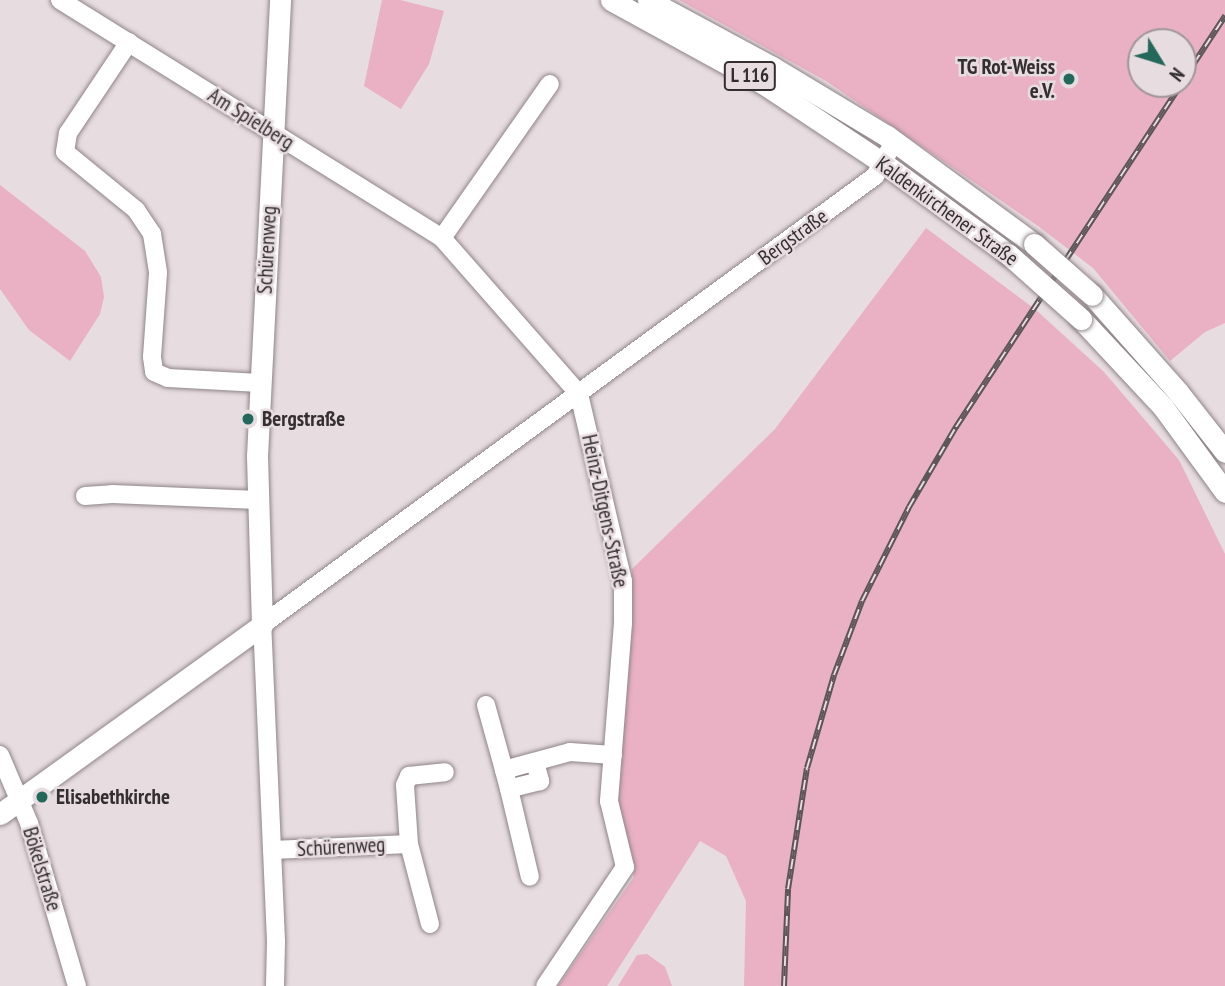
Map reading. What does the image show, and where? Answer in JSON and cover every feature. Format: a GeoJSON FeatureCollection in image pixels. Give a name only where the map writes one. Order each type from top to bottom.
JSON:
{"type":"FeatureCollection","features":[{"type":"Feature","properties":{"kind":"main road","name":"Schürenweg"},"geometry":{"type":"LineString","coordinates":[[262,625],[258,500],[260,383],[280,0]]}},
{"type":"Feature","properties":{"kind":"main road","name":"Kaldenkirchener Straße"},"geometry":{"type":"LineString","coordinates":[[611,0],[764,84],[883,163],[1008,254],[1081,318],[1163,407],[1225,492]]}},
{"type":"Feature","properties":{"kind":"main road","name":"Kaldenkirchener Straße"},"geometry":{"type":"LineString","coordinates":[[648,0],[772,66],[894,142],[1034,244],[1092,295],[1178,391],[1225,453]]}},
{"type":"Feature","properties":{"kind":"main road","name":"Bergstraße"},"geometry":{"type":"LineString","coordinates":[[0,814],[262,625]]}},
{"type":"Feature","properties":{"kind":"street","name":"Am Spielberg"},"geometry":{"type":"LineString","coordinates":[[60,0],[442,238],[579,394]]}},
{"type":"Feature","properties":{"kind":"street"},"geometry":{"type":"LineString","coordinates":[[129,42],[68,134],[65,152],[136,210],[152,234],[158,273],[152,357],[155,372],[168,378],[260,383]]}},
{"type":"Feature","properties":{"kind":"street"},"geometry":{"type":"LineString","coordinates":[[442,238],[550,84]]}},
{"type":"Feature","properties":{"kind":"street","name":"Bergstraße"},"geometry":{"type":"LineString","coordinates":[[262,625],[875,176],[894,142]]}},
{"type":"Feature","properties":{"kind":"street","name":"Heinz-Ditgens-Straße"},"geometry":{"type":"LineString","coordinates":[[545,986],[625,867],[609,801],[623,623],[623,581],[579,394]]}},
{"type":"Feature","properties":{"kind":"street"},"geometry":{"type":"LineString","coordinates":[[85,496],[258,500]]}},
{"type":"Feature","properties":{"kind":"street","name":"Schürenweg"},"geometry":{"type":"LineString","coordinates":[[262,625],[275,986]]}},
{"type":"Feature","properties":{"kind":"street"},"geometry":{"type":"LineString","coordinates":[[486,705],[530,877]]}},
{"type":"Feature","properties":{"kind":"street"},"geometry":{"type":"LineString","coordinates":[[504,770],[570,752],[613,755]]}},
{"type":"Feature","properties":{"kind":"street","name":"Bökelstraße"},"geometry":{"type":"LineString","coordinates":[[0,755],[29,823],[77,986]]}},
{"type":"Feature","properties":{"kind":"street"},"geometry":{"type":"LineString","coordinates":[[509,789],[540,781],[535,762]]}},
{"type":"Feature","properties":{"kind":"street","name":"Schürenweg"},"geometry":{"type":"LineString","coordinates":[[430,924],[409,844],[405,785],[409,776],[445,772]]}},
{"type":"Feature","properties":{"kind":"street","name":"Schürenweg"},"geometry":{"type":"LineString","coordinates":[[272,850],[409,844]]}},
{"type":"Feature","properties":{"kind":"shaded area"},"geometry":{"type":"Polygon","coordinates":[[[382,0],[400,0],[444,11],[429,64],[401,109],[364,86],[382,0]]]}},
{"type":"Feature","properties":{"kind":"shaded area"},"geometry":{"type":"Polygon","coordinates":[[[679,0],[1225,0],[1225,323],[1205,332],[1170,361],[1093,268],[1038,226],[826,81],[679,0]]]}},
{"type":"Feature","properties":{"kind":"shaded area"},"geometry":{"type":"Polygon","coordinates":[[[0,185],[85,251],[101,277],[104,297],[100,314],[70,361],[29,330],[0,289],[0,185]]]}},
{"type":"Feature","properties":{"kind":"shaded area"},"geometry":{"type":"Polygon","coordinates":[[[926,228],[1036,310],[1104,372],[1179,460],[1225,554],[1225,986],[744,986],[746,901],[726,856],[700,841],[607,986],[558,986],[634,877],[616,808],[632,569],[775,429],[926,228]]]}},
{"type":"Feature","properties":{"kind":"shaded area"},"geometry":{"type":"Polygon","coordinates":[[[647,954],[665,967],[672,986],[618,986],[637,955],[647,954]]]}},
{"type":"Feature","properties":{"kind":"railway"},"geometry":{"type":"LineString","coordinates":[[1197,59],[1225,16]]}},
{"type":"Feature","properties":{"kind":"railway"},"geometry":{"type":"LineString","coordinates":[[784,986],[788,889],[807,768],[834,675],[862,601],[909,507],[956,427],[1172,98]]}},
{"type":"Feature","properties":{"kind":"place","name":"TG Rot-Weiss e.V."},"geometry":{"type":"Point","coordinates":[1069,79]}},
{"type":"Feature","properties":{"kind":"place","name":"Bergstraße"},"geometry":{"type":"Point","coordinates":[248,419]}},
{"type":"Feature","properties":{"kind":"place","name":"Elisabethkirche"},"geometry":{"type":"Point","coordinates":[42,797]}}]}
